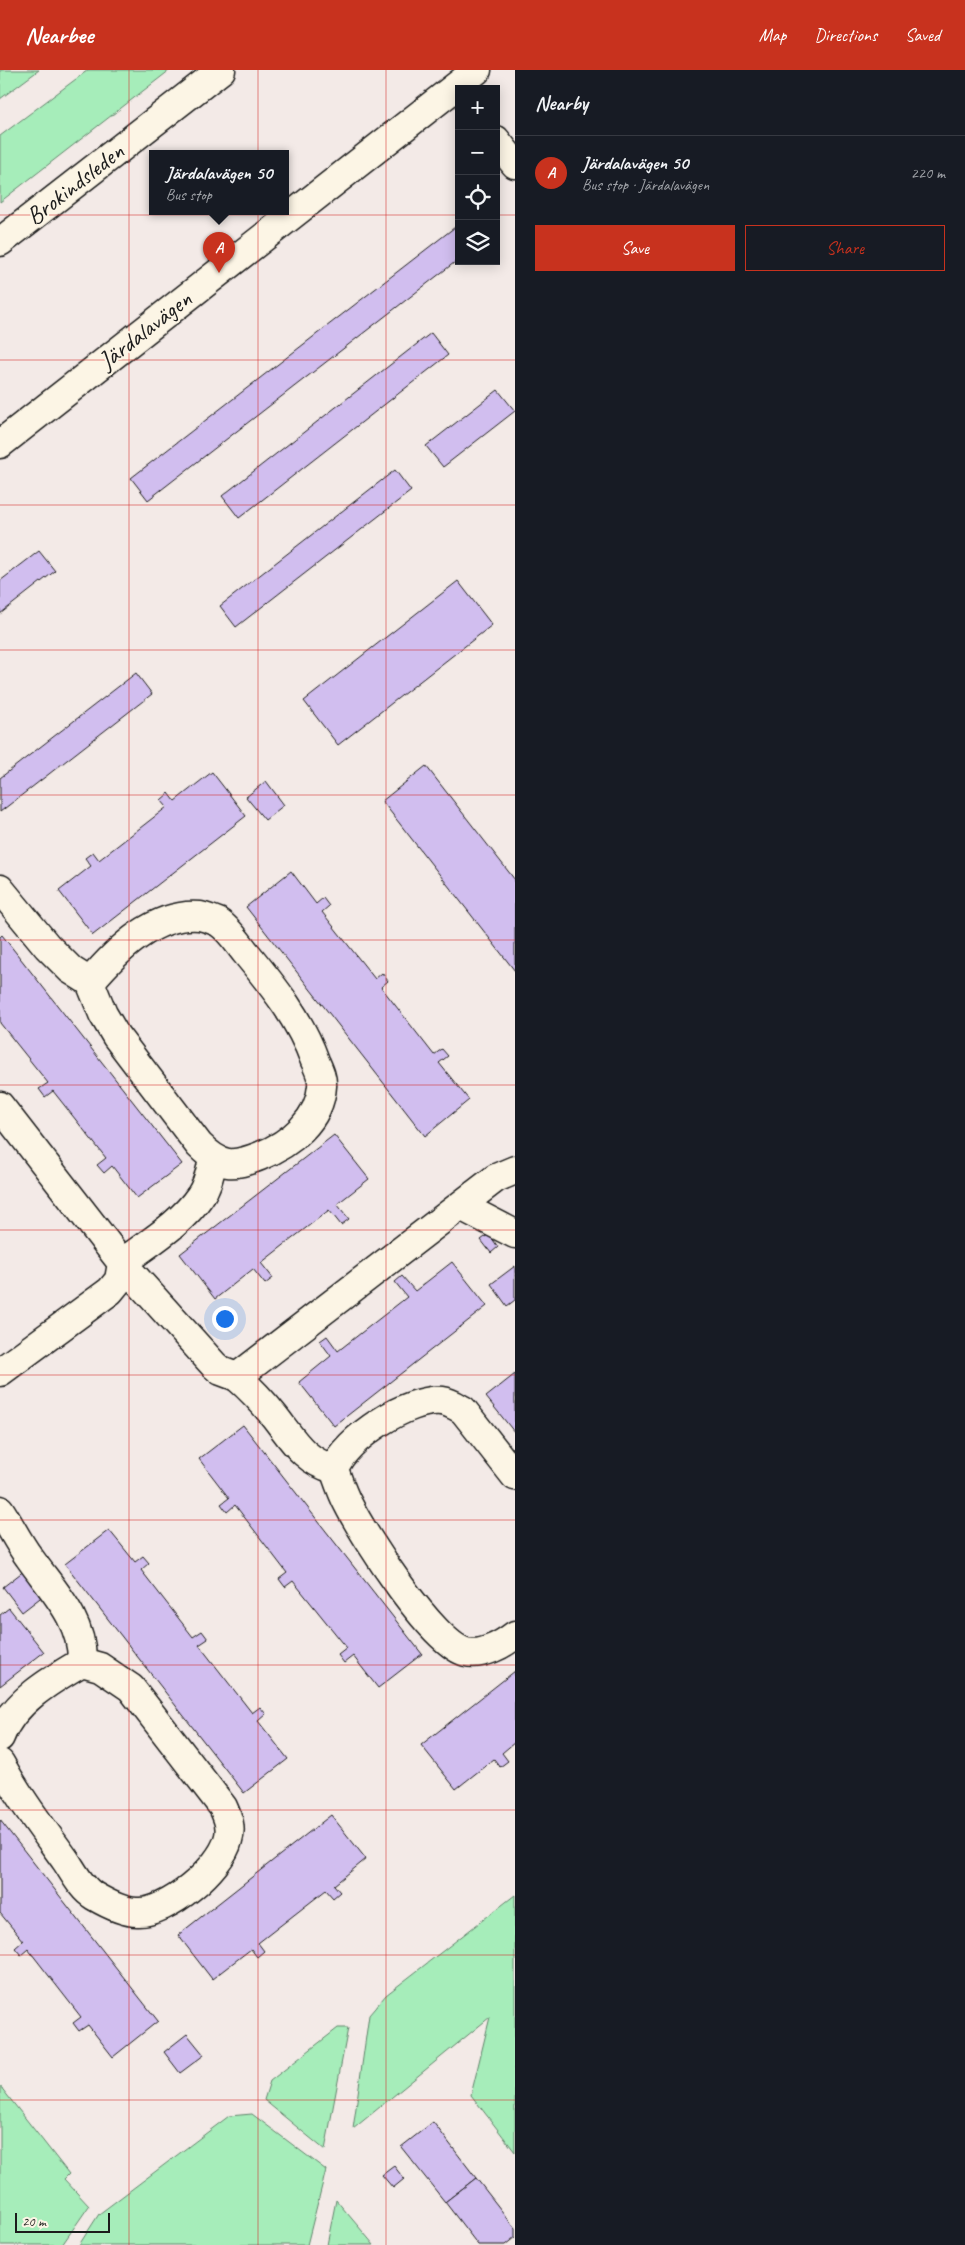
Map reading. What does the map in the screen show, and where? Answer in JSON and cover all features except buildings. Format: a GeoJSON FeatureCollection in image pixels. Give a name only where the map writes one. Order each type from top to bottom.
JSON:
{"type":"FeatureCollection","features":[{"type":"Feature","properties":{"kind":"street","name":"Brokindsleden"},"geometry":{"type":"LineString","coordinates":[[0,242],[221,70]]}},
{"type":"Feature","properties":{"kind":"street","name":"Järdalavägen"},"geometry":{"type":"LineString","coordinates":[[461,85],[477,70]]}},
{"type":"Feature","properties":{"kind":"street","name":"Järdalavägen"},"geometry":{"type":"LineString","coordinates":[[0,444],[455,91]]}},
{"type":"Feature","properties":{"kind":"street"},"geometry":{"type":"LineString","coordinates":[[500,145],[515,164]]}},
{"type":"Feature","properties":{"kind":"street"},"geometry":{"type":"LineString","coordinates":[[0,889],[47,946],[71,970],[90,982],[103,1014],[116,1036],[200,1145],[214,1160],[227,1163],[246,1162],[276,1150],[296,1135],[314,1115],[323,1084],[308,1040],[295,1016],[234,938],[218,922],[202,916],[170,919],[150,929],[111,957],[90,982]]}},
{"type":"Feature","properties":{"kind":"street"},"geometry":{"type":"LineString","coordinates":[[0,1106],[122,1263],[214,1365],[221,1371],[237,1377],[253,1391],[304,1455],[321,1465],[334,1469]]}},
{"type":"Feature","properties":{"kind":"street"},"geometry":{"type":"LineString","coordinates":[[0,1372],[110,1291],[119,1280],[122,1263],[189,1210],[208,1182],[214,1160]]}},
{"type":"Feature","properties":{"kind":"street"},"geometry":{"type":"LineString","coordinates":[[237,1377],[496,1178],[515,1170]]}},
{"type":"Feature","properties":{"kind":"street"},"geometry":{"type":"LineString","coordinates":[[461,1206],[515,1234]]}},
{"type":"Feature","properties":{"kind":"street"},"geometry":{"type":"LineString","coordinates":[[515,1476],[463,1410],[453,1404],[440,1401],[416,1405],[384,1419],[347,1449],[337,1460],[334,1469],[347,1502],[372,1547],[411,1599],[443,1637],[464,1651],[477,1654],[515,1635]]}},
{"type":"Feature","properties":{"kind":"street"},"geometry":{"type":"LineString","coordinates":[[0,1510],[28,1556],[73,1618],[82,1650],[82,1662]]}},
{"type":"Feature","properties":{"kind":"street"},"geometry":{"type":"LineString","coordinates":[[0,1737],[6,1723],[29,1698],[54,1678],[82,1662]]}},
{"type":"Feature","properties":{"kind":"street"},"geometry":{"type":"LineString","coordinates":[[0,1763],[15,1790],[86,1890],[113,1906],[137,1912],[166,1905],[202,1877],[222,1855],[230,1830],[223,1807],[131,1688],[108,1672],[82,1662]]}},
{"type":"Feature","properties":{"kind":"green space"},"geometry":{"type":"Polygon","coordinates":[[[0,70],[39,70],[0,99],[0,70]]]}},
{"type":"Feature","properties":{"kind":"green space"},"geometry":{"type":"Polygon","coordinates":[[[88,70],[170,70],[0,202],[0,136],[88,70]]]}},
{"type":"Feature","properties":{"kind":"green space"},"geometry":{"type":"Polygon","coordinates":[[[515,1895],[515,2152],[471,2095],[490,2017],[353,2129],[369,2015],[386,1995],[515,1895]]]}},
{"type":"Feature","properties":{"kind":"green space"},"geometry":{"type":"Polygon","coordinates":[[[338,2028],[348,2028],[325,2150],[264,2100],[270,2081],[338,2028]]]}},
{"type":"Feature","properties":{"kind":"green space"},"geometry":{"type":"Polygon","coordinates":[[[0,2086],[69,2174],[64,2179],[89,2206],[62,2245],[0,2245],[0,2086]]]}},
{"type":"Feature","properties":{"kind":"green space"},"geometry":{"type":"Polygon","coordinates":[[[252,2114],[326,2170],[307,2245],[79,2245],[99,2214],[229,2116],[252,2114]]]}},
{"type":"Feature","properties":{"kind":"green space"},"geometry":{"type":"Polygon","coordinates":[[[336,2200],[374,2245],[327,2245],[336,2200]]]}},
{"type":"Feature","properties":{"kind":"place","name":"Järdalavägen 50"},"geometry":{"type":"Point","coordinates":[219,273]}}]}
